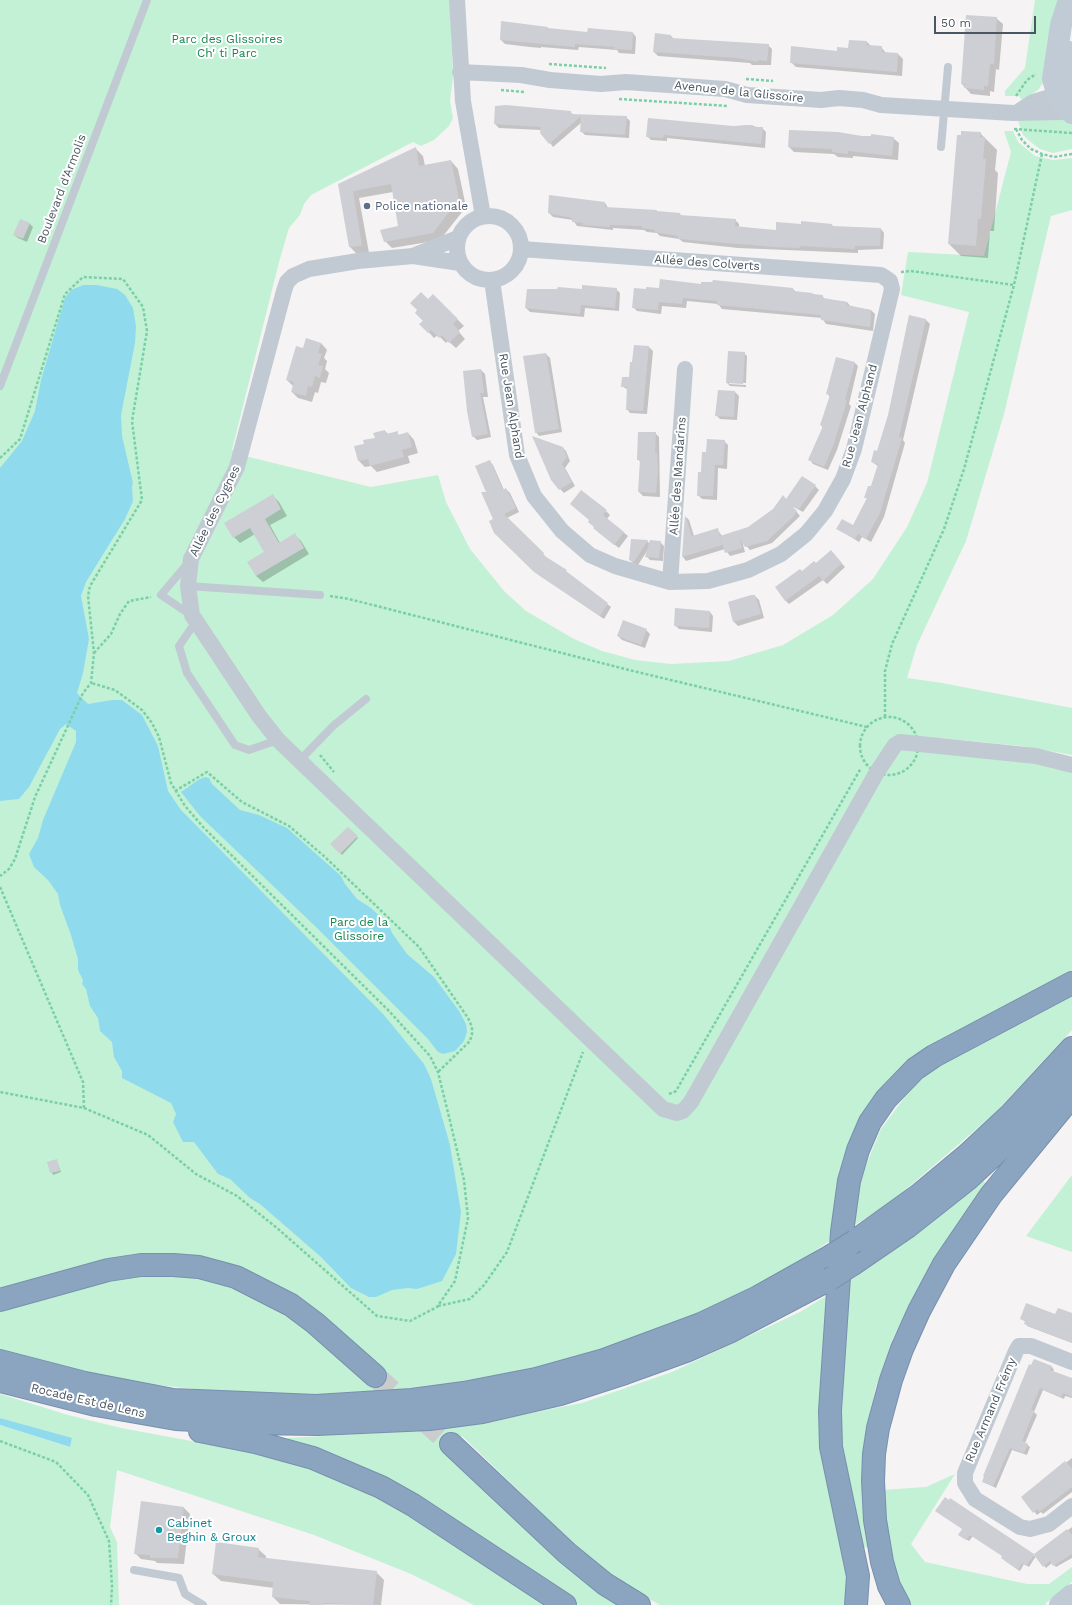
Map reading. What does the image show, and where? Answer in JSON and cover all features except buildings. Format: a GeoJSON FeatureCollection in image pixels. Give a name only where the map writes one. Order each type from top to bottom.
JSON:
{"type":"FeatureCollection","features":[{"type":"Feature","properties":{"kind":"highway"},"geometry":{"type":"LineString","coordinates":[[856,1605],[858,1576],[832,1454],[830,1411],[842,1232],[849,1181],[858,1150],[870,1122],[886,1099],[915,1069],[934,1056],[1072,983]]}},
{"type":"Feature","properties":{"kind":"highway"},"geometry":{"type":"LineString","coordinates":[[0,1361],[85,1383],[173,1400],[316,1406],[412,1400],[464,1393],[536,1379],[604,1360],[701,1324],[758,1297],[831,1256],[854,1241],[919,1195],[968,1155],[1011,1114],[1072,1048]]}},
{"type":"Feature","properties":{"kind":"highway"},"geometry":{"type":"LineString","coordinates":[[176,1419],[252,1423],[318,1424],[429,1419],[482,1412],[560,1394],[686,1351],[729,1332],[830,1278],[907,1227],[969,1178],[1021,1130],[1072,1076]]}},
{"type":"Feature","properties":{"kind":"highway"},"geometry":{"type":"LineString","coordinates":[[899,1605],[889,1586],[882,1562],[876,1520],[873,1481],[874,1454],[878,1428],[891,1380],[902,1349],[919,1311],[944,1264],[991,1195],[1072,1096]]}},
{"type":"Feature","properties":{"kind":"highway"},"geometry":{"type":"LineString","coordinates":[[0,1300],[108,1270],[142,1265],[173,1264],[199,1267],[236,1277],[291,1306],[315,1323],[375,1376]]}},
{"type":"Feature","properties":{"kind":"highway","name":"Rocade Est de Lens"},"geometry":{"type":"LineString","coordinates":[[0,1381],[96,1405],[176,1419]]}},
{"type":"Feature","properties":{"kind":"highway"},"geometry":{"type":"LineString","coordinates":[[176,1419],[195,1430],[255,1442],[313,1458],[374,1484],[413,1505],[565,1605]]}},
{"type":"Feature","properties":{"kind":"highway"},"geometry":{"type":"LineString","coordinates":[[451,1444],[567,1553],[605,1584],[639,1605]]}},
{"type":"Feature","properties":{"kind":"street"},"geometry":{"type":"LineString","coordinates":[[457,0],[463,106],[483,216]]}},
{"type":"Feature","properties":{"kind":"street"},"geometry":{"type":"LineString","coordinates":[[1067,99],[1062,25],[1069,0]]}},
{"type":"Feature","properties":{"kind":"street"},"geometry":{"type":"LineString","coordinates":[[1067,99],[1067,70],[1072,22]]}},
{"type":"Feature","properties":{"kind":"street","name":"Avenue de la Glissoire"},"geometry":{"type":"LineString","coordinates":[[460,72],[521,75],[550,80],[601,84],[626,82],[725,89],[747,95],[820,100],[839,98],[863,100],[881,105],[1018,112],[1067,99]]}},
{"type":"Feature","properties":{"kind":"street"},"geometry":{"type":"LineString","coordinates":[[1018,112],[1033,102],[1067,99]]}},
{"type":"Feature","properties":{"kind":"street"},"geometry":{"type":"LineString","coordinates":[[483,216],[497,216],[510,223],[519,235],[521,249],[519,260],[513,270],[504,277],[492,280],[480,279],[468,273],[460,263],[457,250],[458,238],[463,228],[472,220],[483,216]]}},
{"type":"Feature","properties":{"kind":"street","name":"Allée des Cygnes"},"geometry":{"type":"LineString","coordinates":[[413,256],[458,238]]}},
{"type":"Feature","properties":{"kind":"street","name":"Allée des Colverts"},"geometry":{"type":"LineString","coordinates":[[521,249],[886,278]]}},
{"type":"Feature","properties":{"kind":"street","name":"Allée des Cygnes"},"geometry":{"type":"LineString","coordinates":[[194,619],[188,586],[191,559],[237,467],[287,282],[293,276],[309,269],[358,261],[413,256],[460,263]]}},
{"type":"Feature","properties":{"kind":"street","name":"Rue Jean Alphand"},"geometry":{"type":"LineString","coordinates":[[492,280],[517,455],[534,496],[562,532],[590,555],[615,566],[670,582],[708,581],[748,570],[781,554],[806,534],[825,511],[843,479],[854,449],[892,289],[886,278]]}},
{"type":"Feature","properties":{"kind":"street","name":"Allée des Mandarins"},"geometry":{"type":"LineString","coordinates":[[670,582],[685,369]]}},
{"type":"Feature","properties":{"kind":"street"},"geometry":{"type":"LineString","coordinates":[[194,619],[259,716],[278,740],[663,1109],[671,1113],[683,1110],[691,1102],[880,765],[895,745],[900,742],[1036,756],[1072,765]]}},
{"type":"Feature","properties":{"kind":"street","name":"Rue Armand Frémy"},"geometry":{"type":"LineString","coordinates":[[1072,1362],[1031,1346],[1019,1346],[965,1473],[965,1483],[976,1499],[1020,1527],[1030,1529],[1049,1524],[1072,1506]]}},
{"type":"Feature","properties":{"kind":"street"},"geometry":{"type":"LineString","coordinates":[[1060,1605],[1072,1594]]}},
{"type":"Feature","properties":{"kind":"lane","name":"Boulevard d'Armolis"},"geometry":{"type":"LineString","coordinates":[[0,386],[147,0]]}},
{"type":"Feature","properties":{"kind":"lane"},"geometry":{"type":"LineString","coordinates":[[941,147],[948,67]]}},
{"type":"Feature","properties":{"kind":"lane"},"geometry":{"type":"LineString","coordinates":[[191,559],[161,595],[194,619],[179,646],[186,673],[235,745],[249,750],[278,740]]}},
{"type":"Feature","properties":{"kind":"lane"},"geometry":{"type":"LineString","coordinates":[[188,586],[320,595]]}},
{"type":"Feature","properties":{"kind":"lane"},"geometry":{"type":"LineString","coordinates":[[300,760],[333,726],[366,698]]}},
{"type":"Feature","properties":{"kind":"lane"},"geometry":{"type":"LineString","coordinates":[[134,1570],[179,1578],[185,1594],[203,1605]]}},
{"type":"Feature","properties":{"kind":"path"},"geometry":{"type":"LineString","coordinates":[[1016,129],[1072,133]]}},
{"type":"Feature","properties":{"kind":"path"},"geometry":{"type":"LineString","coordinates":[[885,717],[884,671],[892,644],[944,529],[964,469],[1014,285],[1042,154],[1054,157],[1072,154]]}},
{"type":"Feature","properties":{"kind":"path"},"geometry":{"type":"LineString","coordinates":[[886,278],[911,271],[1014,285]]}},
{"type":"Feature","properties":{"kind":"path"},"geometry":{"type":"LineString","coordinates":[[0,458],[20,439],[65,294],[83,277],[123,279],[143,307],[147,331],[132,421],[142,500],[90,586],[88,596],[94,653],[90,683],[83,693],[34,797],[15,859],[9,869],[0,876]]}},
{"type":"Feature","properties":{"kind":"path"},"geometry":{"type":"LineString","coordinates":[[94,653],[111,634],[120,614],[130,602],[161,595]]}},
{"type":"Feature","properties":{"kind":"path"},"geometry":{"type":"LineString","coordinates":[[320,595],[349,599],[636,672],[868,727]]}},
{"type":"Feature","properties":{"kind":"path"},"geometry":{"type":"LineString","coordinates":[[90,683],[115,690],[131,700],[152,723],[159,737],[171,784],[185,806],[200,823],[311,932],[419,1042],[430,1056],[438,1072],[464,1180],[468,1218],[455,1282],[437,1307]]}},
{"type":"Feature","properties":{"kind":"path"},"geometry":{"type":"LineString","coordinates":[[313,747],[339,776]]}},
{"type":"Feature","properties":{"kind":"path"},"geometry":{"type":"LineString","coordinates":[[664,1092],[671,1095],[676,1091],[853,779],[866,763]]}},
{"type":"Feature","properties":{"kind":"path"},"geometry":{"type":"LineString","coordinates":[[175,791],[207,772],[242,802],[289,826],[325,857],[419,947],[468,1018],[472,1027],[470,1041],[438,1072]]}},
{"type":"Feature","properties":{"kind":"path"},"geometry":{"type":"LineString","coordinates":[[0,887],[83,1082],[84,1108]]}},
{"type":"Feature","properties":{"kind":"path"},"geometry":{"type":"LineString","coordinates":[[0,1092],[84,1108],[148,1135],[196,1174],[236,1196],[277,1228],[377,1316],[410,1322],[437,1307],[470,1299],[484,1284],[507,1252],[589,1037]]}},
{"type":"Feature","properties":{"kind":"path"},"geometry":{"type":"LineString","coordinates":[[0,1441],[56,1462],[88,1495],[108,1541],[112,1586],[111,1605]]}},
{"type":"Feature","properties":{"kind":"green space","name":"Parc de la Glissoire"},"geometry":{"type":"Polygon","coordinates":[[[0,0],[450,0],[453,78],[450,101],[453,118],[449,126],[434,140],[421,146],[413,142],[311,195],[304,204],[300,215],[289,228],[279,262],[232,450],[249,457],[371,487],[438,475],[446,502],[470,549],[504,591],[526,611],[574,639],[602,651],[635,660],[671,664],[729,661],[783,645],[833,615],[873,579],[907,527],[927,483],[969,312],[901,295],[908,252],[984,256],[1011,152],[1004,131],[1013,131],[1018,142],[1035,156],[1053,160],[1072,158],[1072,210],[1051,216],[1004,414],[966,541],[917,645],[907,678],[942,683],[1072,708],[1072,755],[1022,746],[939,738],[1072,773],[1072,977],[897,1078],[834,1238],[795,1264],[700,1315],[603,1351],[523,1373],[431,1389],[313,1396],[242,1394],[129,1382],[85,1374],[0,1351],[0,1309],[122,1276],[186,1275],[238,1286],[382,1368],[334,1325],[302,1300],[271,1282],[238,1266],[201,1258],[0,1292],[0,0]]]}},
{"type":"Feature","properties":{"kind":"green space"},"geometry":{"type":"Polygon","coordinates":[[[1035,0],[1063,0],[1046,79],[1038,90],[1022,100],[1019,96],[1005,96],[1005,91],[1025,68],[1035,0]]]}},
{"type":"Feature","properties":{"kind":"green space"},"geometry":{"type":"Polygon","coordinates":[[[1038,116],[1072,121],[1072,149],[1053,153],[1040,149],[1023,135],[1018,121],[1038,116]]]}},
{"type":"Feature","properties":{"kind":"green space"},"geometry":{"type":"Polygon","coordinates":[[[1072,994],[1072,1030],[994,1114],[891,1202],[853,1226],[861,1177],[881,1129],[914,1085],[941,1065],[1072,994]]]}},
{"type":"Feature","properties":{"kind":"green space"},"geometry":{"type":"Polygon","coordinates":[[[1072,1175],[1072,1252],[1026,1236],[1072,1175]]]}},
{"type":"Feature","properties":{"kind":"green space"},"geometry":{"type":"Polygon","coordinates":[[[983,1181],[987,1184],[947,1243],[894,1336],[875,1390],[866,1434],[864,1484],[870,1546],[860,1549],[841,1433],[849,1281],[908,1241],[983,1181]]]}},
{"type":"Feature","properties":{"kind":"green space"},"geometry":{"type":"Polygon","coordinates":[[[831,1293],[849,1558],[847,1605],[660,1605],[602,1571],[462,1436],[444,1449],[622,1605],[579,1605],[414,1497],[287,1441],[288,1438],[457,1427],[582,1403],[672,1372],[800,1312],[831,1293]]]}},
{"type":"Feature","properties":{"kind":"green space"},"geometry":{"type":"Polygon","coordinates":[[[0,1394],[68,1415],[121,1428],[256,1453],[294,1464],[352,1485],[408,1515],[549,1605],[474,1605],[411,1574],[314,1535],[117,1470],[110,1527],[117,1542],[119,1605],[0,1605],[0,1425],[69,1447],[72,1439],[0,1418],[0,1394]]]}},
{"type":"Feature","properties":{"kind":"green space"},"geometry":{"type":"Polygon","coordinates":[[[955,1474],[911,1544],[925,1562],[1027,1584],[1049,1584],[1072,1567],[1072,1582],[1046,1603],[1046,1605],[907,1605],[887,1548],[882,1490],[926,1487],[955,1474]]]}},
{"type":"Feature","properties":{"kind":"water"},"geometry":{"type":"Polygon","coordinates":[[[83,285],[97,285],[117,289],[125,295],[133,308],[136,326],[135,343],[121,415],[122,436],[133,483],[133,501],[125,519],[86,582],[81,596],[89,639],[83,673],[77,693],[88,704],[122,700],[142,715],[158,746],[168,791],[181,810],[384,1015],[424,1064],[431,1079],[450,1145],[461,1212],[456,1254],[442,1281],[417,1289],[408,1288],[392,1290],[376,1297],[369,1297],[351,1288],[321,1257],[260,1204],[250,1198],[230,1179],[218,1174],[194,1142],[183,1142],[173,1122],[176,1114],[171,1103],[122,1078],[122,1071],[114,1057],[112,1042],[100,1031],[98,1018],[90,1006],[86,989],[82,984],[83,980],[78,970],[78,959],[60,905],[58,894],[48,880],[34,867],[29,854],[38,838],[43,820],[76,742],[76,731],[66,724],[60,729],[29,787],[19,799],[0,801],[0,468],[22,441],[35,411],[41,380],[65,298],[71,290],[83,285]]]}},
{"type":"Feature","properties":{"kind":"water"},"geometry":{"type":"Polygon","coordinates":[[[205,777],[209,778],[212,784],[240,810],[259,815],[287,828],[341,876],[345,884],[357,899],[371,908],[389,925],[392,933],[407,954],[434,977],[459,1011],[466,1024],[467,1032],[464,1041],[455,1051],[443,1054],[438,1052],[428,1039],[316,927],[200,816],[181,792],[205,777]]]}},
{"type":"Feature","properties":{"kind":"water"},"geometry":{"type":"Polygon","coordinates":[[[0,1418],[72,1438],[70,1447],[0,1425],[0,1418]]]}},
{"type":"Feature","properties":{"kind":"tunnel"},"geometry":{"type":"LineString","coordinates":[[375,1376],[451,1444]]}},
{"type":"Feature","properties":{"kind":"place","name":"Police nationale"},"geometry":{"type":"Point","coordinates":[367,206]}},
{"type":"Feature","properties":{"kind":"place","name":"Cabinet Beghin & Groux"},"geometry":{"type":"Point","coordinates":[159,1530]}},
{"type":"Feature","properties":{"kind":"park label","name":"Parc des Glissoires Ch' ti Parc"},"geometry":{"type":"Point","coordinates":[227,46]}}]}
